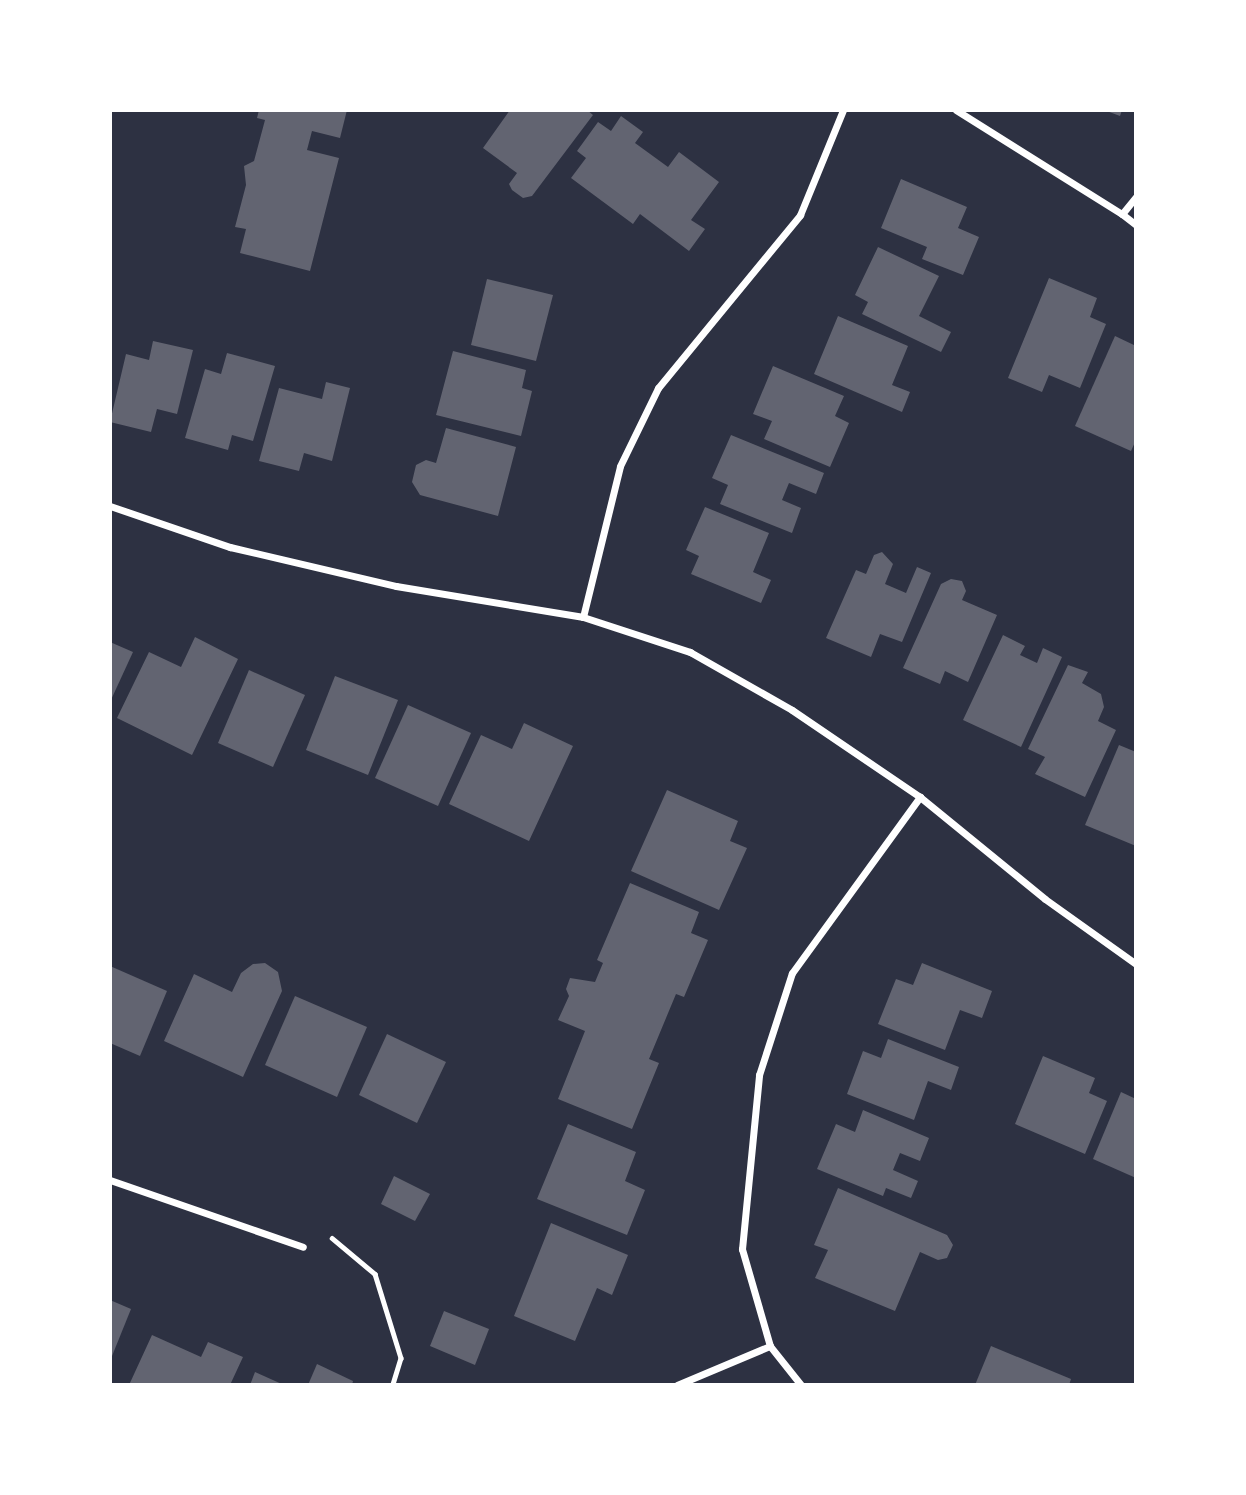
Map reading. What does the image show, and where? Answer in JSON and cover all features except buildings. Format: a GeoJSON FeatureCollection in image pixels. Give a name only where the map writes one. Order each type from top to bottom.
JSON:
{"type":"FeatureCollection","features":[{"type":"Feature","properties":{"kind":"street"},"geometry":{"type":"LineString","coordinates":[[583,617],[620,466],[658,388],[800,215],[843,110]]}},
{"type":"Feature","properties":{"kind":"street"},"geometry":{"type":"LineString","coordinates":[[956,110],[1136,225]]}},
{"type":"Feature","properties":{"kind":"street"},"geometry":{"type":"LineString","coordinates":[[1122,214],[1136,197]]}},
{"type":"Feature","properties":{"kind":"street"},"geometry":{"type":"LineString","coordinates":[[110,506],[269,556],[396,586],[583,617],[690,652],[792,710],[920,797],[1045,898],[1136,964]]}},
{"type":"Feature","properties":{"kind":"street"},"geometry":{"type":"LineString","coordinates":[[801,1385],[771,1346],[742,1249],[759,1075],[792,973],[920,797]]}},
{"type":"Feature","properties":{"kind":"street"},"geometry":{"type":"LineString","coordinates":[[110,1180],[303,1247]]}},
{"type":"Feature","properties":{"kind":"street"},"geometry":{"type":"LineString","coordinates":[[677,1385],[771,1346]]}},
{"type":"Feature","properties":{"kind":"path"},"geometry":{"type":"LineString","coordinates":[[303,1247],[314,1223],[375,1274],[401,1358],[393,1385]]}}]}
